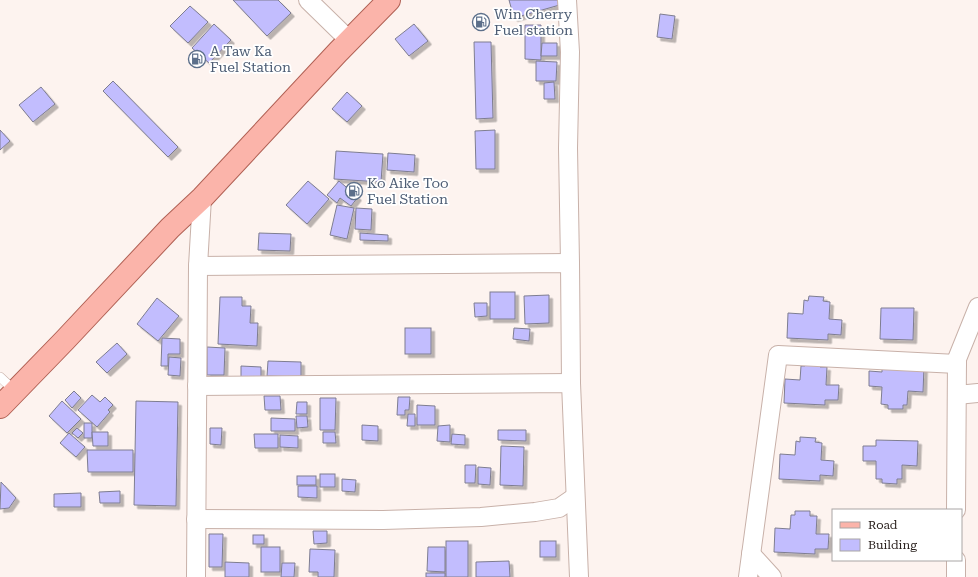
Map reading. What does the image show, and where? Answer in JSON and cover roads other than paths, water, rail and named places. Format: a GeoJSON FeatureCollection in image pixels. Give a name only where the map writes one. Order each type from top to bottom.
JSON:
{"type":"FeatureCollection","features":[{"type":"Feature","properties":{"kind":"main road"},"geometry":{"type":"LineString","coordinates":[[0,407],[8,384],[70,335],[170,228],[202,198],[349,40],[389,0]]}},
{"type":"Feature","properties":{"kind":"street"},"geometry":{"type":"LineString","coordinates":[[308,0],[349,40]]}},
{"type":"Feature","properties":{"kind":"street"},"geometry":{"type":"LineString","coordinates":[[567,0],[570,52],[568,148],[571,383],[579,577]]}},
{"type":"Feature","properties":{"kind":"street"},"geometry":{"type":"LineString","coordinates":[[196,577],[198,266],[202,198]]}},
{"type":"Feature","properties":{"kind":"street"},"geometry":{"type":"LineString","coordinates":[[198,266],[570,264]]}},
{"type":"Feature","properties":{"kind":"street"},"geometry":{"type":"LineString","coordinates":[[956,509],[957,359],[978,307]]}},
{"type":"Feature","properties":{"kind":"street"},"geometry":{"type":"LineString","coordinates":[[748,577],[778,355],[957,364]]}},
{"type":"Feature","properties":{"kind":"street"},"geometry":{"type":"LineString","coordinates":[[197,386],[571,383]]}},
{"type":"Feature","properties":{"kind":"street"},"geometry":{"type":"LineString","coordinates":[[957,395],[978,393]]}},
{"type":"Feature","properties":{"kind":"street"},"geometry":{"type":"LineString","coordinates":[[196,519],[383,520],[480,517],[535,512],[558,508],[575,497]]}},
{"type":"Feature","properties":{"kind":"street"},"geometry":{"type":"LineString","coordinates":[[751,554],[772,577]]}},
{"type":"Feature","properties":{"kind":"place","name":"Win Cherry Fuel station"},"geometry":{"type":"Point","coordinates":[481,22]}},
{"type":"Feature","properties":{"kind":"place","name":"A Taw Ka Fuel Station"},"geometry":{"type":"Point","coordinates":[197,59]}},
{"type":"Feature","properties":{"kind":"place","name":"Ko Aike Too Fuel Station"},"geometry":{"type":"Point","coordinates":[354,191]}}]}
